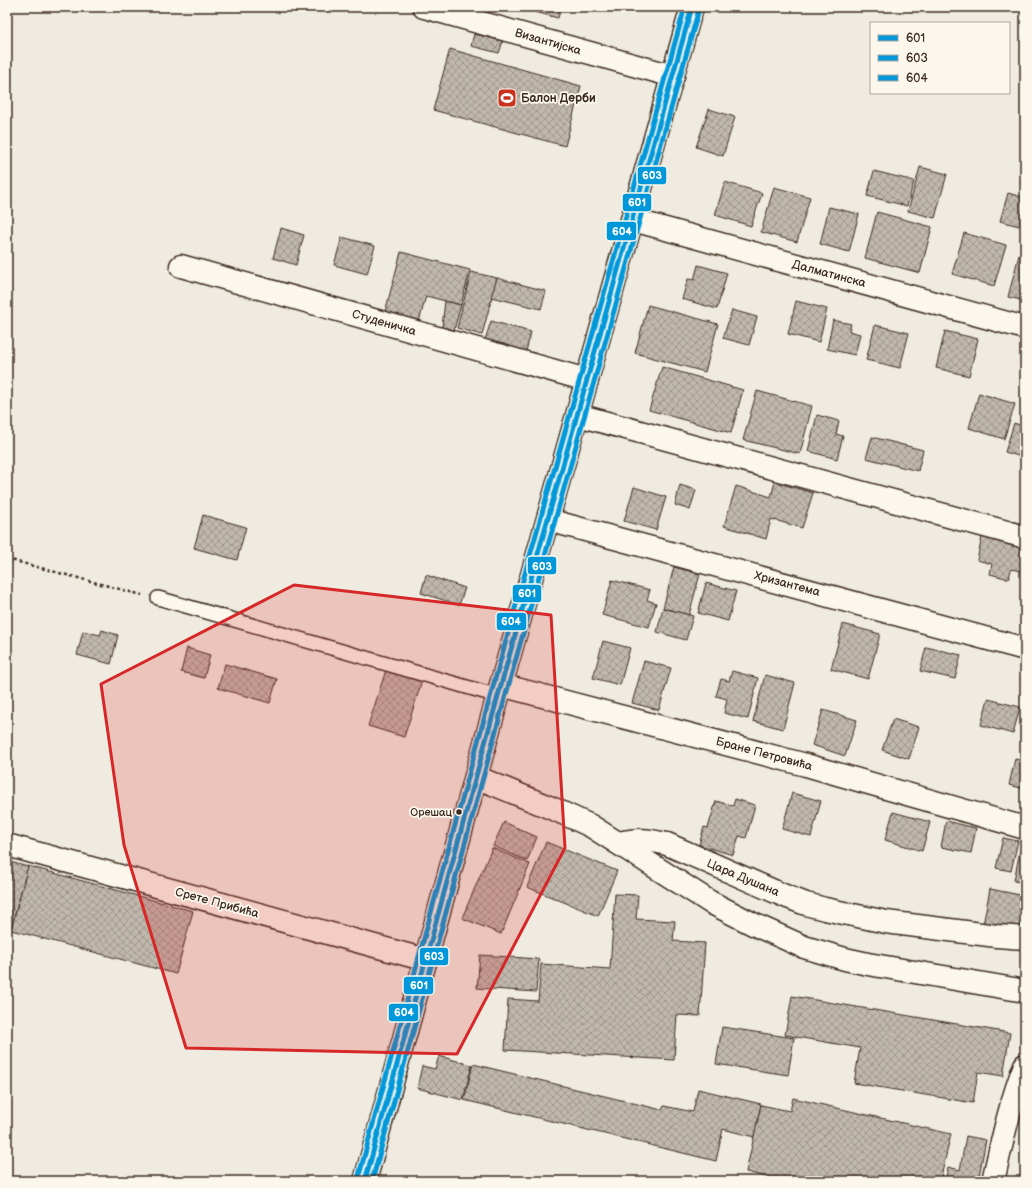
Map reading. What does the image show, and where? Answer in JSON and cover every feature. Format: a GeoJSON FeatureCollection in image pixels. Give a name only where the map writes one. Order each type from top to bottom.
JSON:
{"type":"FeatureCollection","features":[{"type":"Feature","properties":{"kind":"street","name":"Византијска"},"geometry":{"type":"LineString","coordinates":[[424,7],[673,76]]}},
{"type":"Feature","properties":{"kind":"street"},"geometry":{"type":"LineString","coordinates":[[365,1181],[500,690],[692,7]]}},
{"type":"Feature","properties":{"kind":"street","name":"Далматинска"},"geometry":{"type":"LineString","coordinates":[[633,220],[1025,328]]}},
{"type":"Feature","properties":{"kind":"street","name":"Студеничка"},"geometry":{"type":"LineString","coordinates":[[182,266],[587,380]]}},
{"type":"Feature","properties":{"kind":"street"},"geometry":{"type":"LineString","coordinates":[[578,415],[1025,537]]}},
{"type":"Feature","properties":{"kind":"street","name":"Хризантема"},"geometry":{"type":"LineString","coordinates":[[548,520],[1025,649]]}},
{"type":"Feature","properties":{"kind":"street","name":"Бране Петровића"},"geometry":{"type":"LineString","coordinates":[[500,690],[806,765],[1025,828]]}},
{"type":"Feature","properties":{"kind":"street"},"geometry":{"type":"LineString","coordinates":[[476,777],[591,826],[710,902],[753,924],[804,946],[830,955],[868,964],[1025,991]]}},
{"type":"Feature","properties":{"kind":"street","name":"Цара Душана"},"geometry":{"type":"LineString","coordinates":[[618,843],[639,839],[667,844],[785,896],[806,904],[853,916],[927,928],[1025,938]]}},
{"type":"Feature","properties":{"kind":"street","name":"Срете Прибића"},"geometry":{"type":"LineString","coordinates":[[7,845],[426,960]]}},
{"type":"Feature","properties":{"kind":"street"},"geometry":{"type":"LineString","coordinates":[[993,1181],[1011,1107],[1025,1065]]}},
{"type":"Feature","properties":{"kind":"lane"},"geometry":{"type":"LineString","coordinates":[[158,598],[500,690]]}},
{"type":"Feature","properties":{"kind":"path"},"geometry":{"type":"LineString","coordinates":[[7,559],[135,594],[158,598]]}},
{"type":"Feature","properties":{"kind":"highlighted area"},"geometry":{"type":"Polygon","coordinates":[[[294,585],[551,615],[565,848],[457,1054],[186,1048],[124,845],[101,684],[294,585]]]}},
{"type":"Feature","properties":{"kind":"building"},"geometry":{"type":"Polygon","coordinates":[[[532,7],[561,7],[558,18],[531,11],[532,7]]]}},
{"type":"Feature","properties":{"kind":"building"},"geometry":{"type":"Polygon","coordinates":[[[474,34],[503,41],[499,53],[471,46],[474,34]]]}},
{"type":"Feature","properties":{"kind":"building","name":"Балон Дерби"},"geometry":{"type":"Polygon","coordinates":[[[450,49],[581,86],[565,146],[433,110],[450,49]]]}},
{"type":"Feature","properties":{"kind":"building"},"geometry":{"type":"Polygon","coordinates":[[[709,109],[735,117],[723,156],[696,147],[709,109]]]}},
{"type":"Feature","properties":{"kind":"building"},"geometry":{"type":"Polygon","coordinates":[[[920,167],[947,174],[935,218],[908,211],[920,167]]]}},
{"type":"Feature","properties":{"kind":"building"},"geometry":{"type":"Polygon","coordinates":[[[874,171],[914,181],[907,206],[867,196],[874,171]]]}},
{"type":"Feature","properties":{"kind":"building"},"geometry":{"type":"Polygon","coordinates":[[[725,182],[762,193],[751,226],[715,215],[725,182]]]}},
{"type":"Feature","properties":{"kind":"building"},"geometry":{"type":"Polygon","coordinates":[[[774,187],[810,197],[797,242],[761,232],[774,187]]]}},
{"type":"Feature","properties":{"kind":"building"},"geometry":{"type":"Polygon","coordinates":[[[1008,193],[1025,198],[1025,205],[1019,226],[1000,221],[1008,193]]]}},
{"type":"Feature","properties":{"kind":"building"},"geometry":{"type":"Polygon","coordinates":[[[829,207],[859,214],[849,252],[820,244],[829,207]]]}},
{"type":"Feature","properties":{"kind":"building"},"geometry":{"type":"Polygon","coordinates":[[[877,212],[932,227],[920,273],[865,258],[877,212]]]}},
{"type":"Feature","properties":{"kind":"building"},"geometry":{"type":"Polygon","coordinates":[[[281,228],[304,235],[296,265],[273,258],[281,228]]]}},
{"type":"Feature","properties":{"kind":"building"},"geometry":{"type":"Polygon","coordinates":[[[964,233],[1006,245],[994,286],[952,274],[964,233]]]}},
{"type":"Feature","properties":{"kind":"building"},"geometry":{"type":"Polygon","coordinates":[[[342,237],[375,246],[367,274],[334,265],[342,237]]]}},
{"type":"Feature","properties":{"kind":"building"},"geometry":{"type":"Polygon","coordinates":[[[401,252],[470,270],[461,305],[426,296],[419,322],[385,312],[401,252]]]}},
{"type":"Feature","properties":{"kind":"building"},"geometry":{"type":"Polygon","coordinates":[[[1019,255],[1025,256],[1025,301],[1008,297],[1019,255]]]}},
{"type":"Feature","properties":{"kind":"building"},"geometry":{"type":"Polygon","coordinates":[[[698,265],[727,273],[717,309],[682,299],[688,279],[694,280],[698,265]]]}},
{"type":"Feature","properties":{"kind":"building"},"geometry":{"type":"Polygon","coordinates":[[[471,272],[497,278],[482,335],[457,328],[471,272]]]}},
{"type":"Feature","properties":{"kind":"building"},"geometry":{"type":"Polygon","coordinates":[[[497,278],[546,291],[541,309],[491,297],[497,278]]]}},
{"type":"Feature","properties":{"kind":"building"},"geometry":{"type":"Polygon","coordinates":[[[445,301],[461,305],[454,330],[442,327],[445,301]]]}},
{"type":"Feature","properties":{"kind":"building"},"geometry":{"type":"Polygon","coordinates":[[[796,301],[827,309],[819,342],[788,334],[796,301]]]}},
{"type":"Feature","properties":{"kind":"building"},"geometry":{"type":"Polygon","coordinates":[[[648,305],[718,324],[705,372],[635,353],[648,305]]]}},
{"type":"Feature","properties":{"kind":"building"},"geometry":{"type":"Polygon","coordinates":[[[732,310],[757,317],[749,345],[723,338],[732,310]]]}},
{"type":"Feature","properties":{"kind":"building"},"geometry":{"type":"Polygon","coordinates":[[[833,320],[851,324],[849,331],[860,334],[855,355],[827,349],[833,320]]]}},
{"type":"Feature","properties":{"kind":"building"},"geometry":{"type":"Polygon","coordinates":[[[491,321],[531,332],[526,351],[485,340],[491,321]]]}},
{"type":"Feature","properties":{"kind":"building"},"geometry":{"type":"Polygon","coordinates":[[[875,325],[909,333],[900,368],[866,360],[875,325]]]}},
{"type":"Feature","properties":{"kind":"building"},"geometry":{"type":"Polygon","coordinates":[[[945,331],[978,339],[969,376],[936,368],[945,331]]]}},
{"type":"Feature","properties":{"kind":"building"},"geometry":{"type":"Polygon","coordinates":[[[662,367],[743,390],[731,433],[649,410],[662,367]]]}},
{"type":"Feature","properties":{"kind":"building"},"geometry":{"type":"Polygon","coordinates":[[[757,391],[812,406],[800,454],[743,440],[757,391]]]}},
{"type":"Feature","properties":{"kind":"building"},"geometry":{"type":"Polygon","coordinates":[[[979,393],[1015,404],[1004,439],[969,428],[979,393]]]}},
{"type":"Feature","properties":{"kind":"building"},"geometry":{"type":"Polygon","coordinates":[[[817,415],[839,421],[836,434],[843,436],[837,459],[808,451],[817,415]]]}},
{"type":"Feature","properties":{"kind":"building"},"geometry":{"type":"Polygon","coordinates":[[[1014,423],[1025,427],[1025,458],[1005,452],[1014,423]]]}},
{"type":"Feature","properties":{"kind":"building"},"geometry":{"type":"Polygon","coordinates":[[[872,437],[923,450],[918,471],[866,458],[872,437]]]}},
{"type":"Feature","properties":{"kind":"building"},"geometry":{"type":"Polygon","coordinates":[[[775,482],[813,493],[802,528],[771,519],[766,539],[724,526],[736,486],[771,497],[775,482]]]}},
{"type":"Feature","properties":{"kind":"building"},"geometry":{"type":"Polygon","coordinates":[[[680,485],[696,490],[690,510],[675,505],[680,485]]]}},
{"type":"Feature","properties":{"kind":"building"},"geometry":{"type":"Polygon","coordinates":[[[634,487],[666,497],[656,530],[624,521],[634,487]]]}},
{"type":"Feature","properties":{"kind":"building"},"geometry":{"type":"Polygon","coordinates":[[[203,515],[246,527],[237,560],[194,548],[203,515]]]}},
{"type":"Feature","properties":{"kind":"building"},"geometry":{"type":"Polygon","coordinates":[[[982,537],[1025,549],[1025,558],[1021,571],[1011,569],[1009,579],[990,574],[992,564],[977,560],[982,537]]]}},
{"type":"Feature","properties":{"kind":"building"},"geometry":{"type":"Polygon","coordinates":[[[674,567],[700,574],[689,615],[663,608],[674,567]]]}},
{"type":"Feature","properties":{"kind":"building"},"geometry":{"type":"Polygon","coordinates":[[[426,575],[465,588],[459,605],[421,593],[426,575]]]}},
{"type":"Feature","properties":{"kind":"building"},"geometry":{"type":"Polygon","coordinates":[[[612,580],[650,590],[647,600],[656,603],[649,627],[602,615],[612,580]]]}},
{"type":"Feature","properties":{"kind":"building"},"geometry":{"type":"Polygon","coordinates":[[[706,583],[736,591],[728,621],[698,613],[706,583]]]}},
{"type":"Feature","properties":{"kind":"building"},"geometry":{"type":"Polygon","coordinates":[[[663,608],[693,616],[686,640],[657,632],[663,608]]]}},
{"type":"Feature","properties":{"kind":"building"},"geometry":{"type":"Polygon","coordinates":[[[843,624],[880,634],[868,679],[831,669],[843,624]]]}},
{"type":"Feature","properties":{"kind":"building"},"geometry":{"type":"Polygon","coordinates":[[[102,630],[118,635],[111,664],[77,655],[83,631],[100,635],[102,630]]]}},
{"type":"Feature","properties":{"kind":"building"},"geometry":{"type":"Polygon","coordinates":[[[603,641],[630,648],[620,685],[593,678],[603,641]]]}},
{"type":"Feature","properties":{"kind":"building"},"geometry":{"type":"Polygon","coordinates":[[[926,647],[961,655],[955,679],[920,671],[926,647]]]}},
{"type":"Feature","properties":{"kind":"building"},"geometry":{"type":"Polygon","coordinates":[[[187,648],[210,655],[204,678],[181,672],[187,648]]]}},
{"type":"Feature","properties":{"kind":"building"},"geometry":{"type":"Polygon","coordinates":[[[644,661],[671,668],[659,710],[632,703],[644,661]]]}},
{"type":"Feature","properties":{"kind":"building"},"geometry":{"type":"Polygon","coordinates":[[[225,664],[277,679],[270,703],[218,688],[225,664]]]}},
{"type":"Feature","properties":{"kind":"building"},"geometry":{"type":"Polygon","coordinates":[[[386,670],[422,681],[404,737],[368,726],[386,670]]]}},
{"type":"Feature","properties":{"kind":"building"},"geometry":{"type":"Polygon","coordinates":[[[732,671],[758,678],[748,719],[724,713],[727,699],[716,696],[721,679],[729,681],[732,671]]]}},
{"type":"Feature","properties":{"kind":"building"},"geometry":{"type":"Polygon","coordinates":[[[765,675],[795,683],[783,729],[753,721],[765,675]]]}},
{"type":"Feature","properties":{"kind":"building"},"geometry":{"type":"Polygon","coordinates":[[[988,699],[1020,707],[1013,734],[981,725],[988,699]]]}},
{"type":"Feature","properties":{"kind":"building"},"geometry":{"type":"Polygon","coordinates":[[[823,710],[857,720],[845,756],[812,745],[823,710]]]}},
{"type":"Feature","properties":{"kind":"building"},"geometry":{"type":"Polygon","coordinates":[[[893,719],[919,727],[909,759],[882,750],[893,719]]]}},
{"type":"Feature","properties":{"kind":"building"},"geometry":{"type":"Polygon","coordinates":[[[1015,759],[1025,761],[1025,789],[1009,785],[1015,759]]]}},
{"type":"Feature","properties":{"kind":"building"},"geometry":{"type":"Polygon","coordinates":[[[792,793],[821,801],[811,837],[782,829],[792,793]]]}},
{"type":"Feature","properties":{"kind":"building"},"geometry":{"type":"Polygon","coordinates":[[[735,799],[755,805],[746,838],[739,836],[733,855],[699,845],[704,827],[708,828],[716,801],[733,806],[735,799]]]}},
{"type":"Feature","properties":{"kind":"building"},"geometry":{"type":"Polygon","coordinates":[[[893,812],[930,822],[922,851],[885,840],[893,812]]]}},
{"type":"Feature","properties":{"kind":"building"},"geometry":{"type":"Polygon","coordinates":[[[946,821],[976,828],[971,853],[941,847],[946,821]]]}},
{"type":"Feature","properties":{"kind":"building"},"geometry":{"type":"Polygon","coordinates":[[[504,822],[537,837],[527,861],[493,846],[504,822]]]}},
{"type":"Feature","properties":{"kind":"building"},"geometry":{"type":"Polygon","coordinates":[[[1003,838],[1018,841],[1011,871],[996,868],[1003,838]]]}},
{"type":"Feature","properties":{"kind":"building"},"geometry":{"type":"Polygon","coordinates":[[[546,842],[617,871],[598,916],[527,887],[546,842]]]}},
{"type":"Feature","properties":{"kind":"building"},"geometry":{"type":"Polygon","coordinates":[[[492,848],[530,864],[501,934],[462,918],[492,848]]]}},
{"type":"Feature","properties":{"kind":"building"},"geometry":{"type":"Polygon","coordinates":[[[1020,850],[1025,851],[1025,883],[1014,881],[1020,850]]]}},
{"type":"Feature","properties":{"kind":"building"},"geometry":{"type":"Polygon","coordinates":[[[7,861],[28,867],[11,929],[7,928],[7,861]]]}},
{"type":"Feature","properties":{"kind":"building"},"geometry":{"type":"Polygon","coordinates":[[[28,866],[193,911],[176,974],[11,930],[28,866]]]}},
{"type":"Feature","properties":{"kind":"building"},"geometry":{"type":"Polygon","coordinates":[[[990,889],[1025,896],[1025,905],[1020,928],[1000,924],[998,934],[982,930],[990,889]]]}},
{"type":"Feature","properties":{"kind":"building"},"geometry":{"type":"Polygon","coordinates":[[[615,894],[638,895],[636,919],[675,921],[673,941],[705,943],[700,1016],[677,1015],[674,1060],[505,1050],[508,999],[538,1001],[541,964],[610,969],[615,894]]]}},
{"type":"Feature","properties":{"kind":"building"},"geometry":{"type":"Polygon","coordinates":[[[480,955],[539,959],[536,992],[477,988],[480,955]]]}},
{"type":"Feature","properties":{"kind":"building"},"geometry":{"type":"Polygon","coordinates":[[[792,996],[1010,1033],[1003,1076],[978,1072],[973,1103],[854,1083],[860,1048],[785,1035],[792,996]]]}},
{"type":"Feature","properties":{"kind":"building"},"geometry":{"type":"Polygon","coordinates":[[[722,1027],[794,1038],[788,1075],[716,1064],[722,1027]]]}},
{"type":"Feature","properties":{"kind":"building"},"geometry":{"type":"Polygon","coordinates":[[[439,1056],[472,1065],[463,1100],[417,1088],[422,1066],[435,1069],[439,1056]]]}},
{"type":"Feature","properties":{"kind":"building"},"geometry":{"type":"Polygon","coordinates":[[[473,1064],[662,1110],[664,1106],[693,1112],[698,1089],[761,1104],[754,1137],[723,1129],[716,1161],[464,1100],[473,1064]]]}},
{"type":"Feature","properties":{"kind":"building"},"geometry":{"type":"Polygon","coordinates":[[[793,1098],[951,1134],[940,1181],[784,1181],[746,1172],[761,1105],[790,1111],[793,1098]]]}},
{"type":"Feature","properties":{"kind":"building"},"geometry":{"type":"Polygon","coordinates":[[[966,1136],[986,1140],[978,1181],[961,1181],[946,1178],[948,1167],[960,1170],[966,1136]]]}},
{"type":"Feature","properties":{"kind":"transit line","name":"604"},"geometry":{"type":"LineString","coordinates":[[358,1179],[494,683],[685,7]]}},
{"type":"Feature","properties":{"kind":"transit line","name":"601"},"geometry":{"type":"LineString","coordinates":[[365,1181],[501,685],[692,7]]}},
{"type":"Feature","properties":{"kind":"transit line","name":"603"},"geometry":{"type":"LineString","coordinates":[[372,1181],[508,687],[699,9]]}},
{"type":"Feature","properties":{"kind":"place","name":"Балон Дерби"},"geometry":{"type":"Point","coordinates":[507,98]}},
{"type":"Feature","properties":{"kind":"place","name":"Орешац"},"geometry":{"type":"Point","coordinates":[459,812]}}]}
